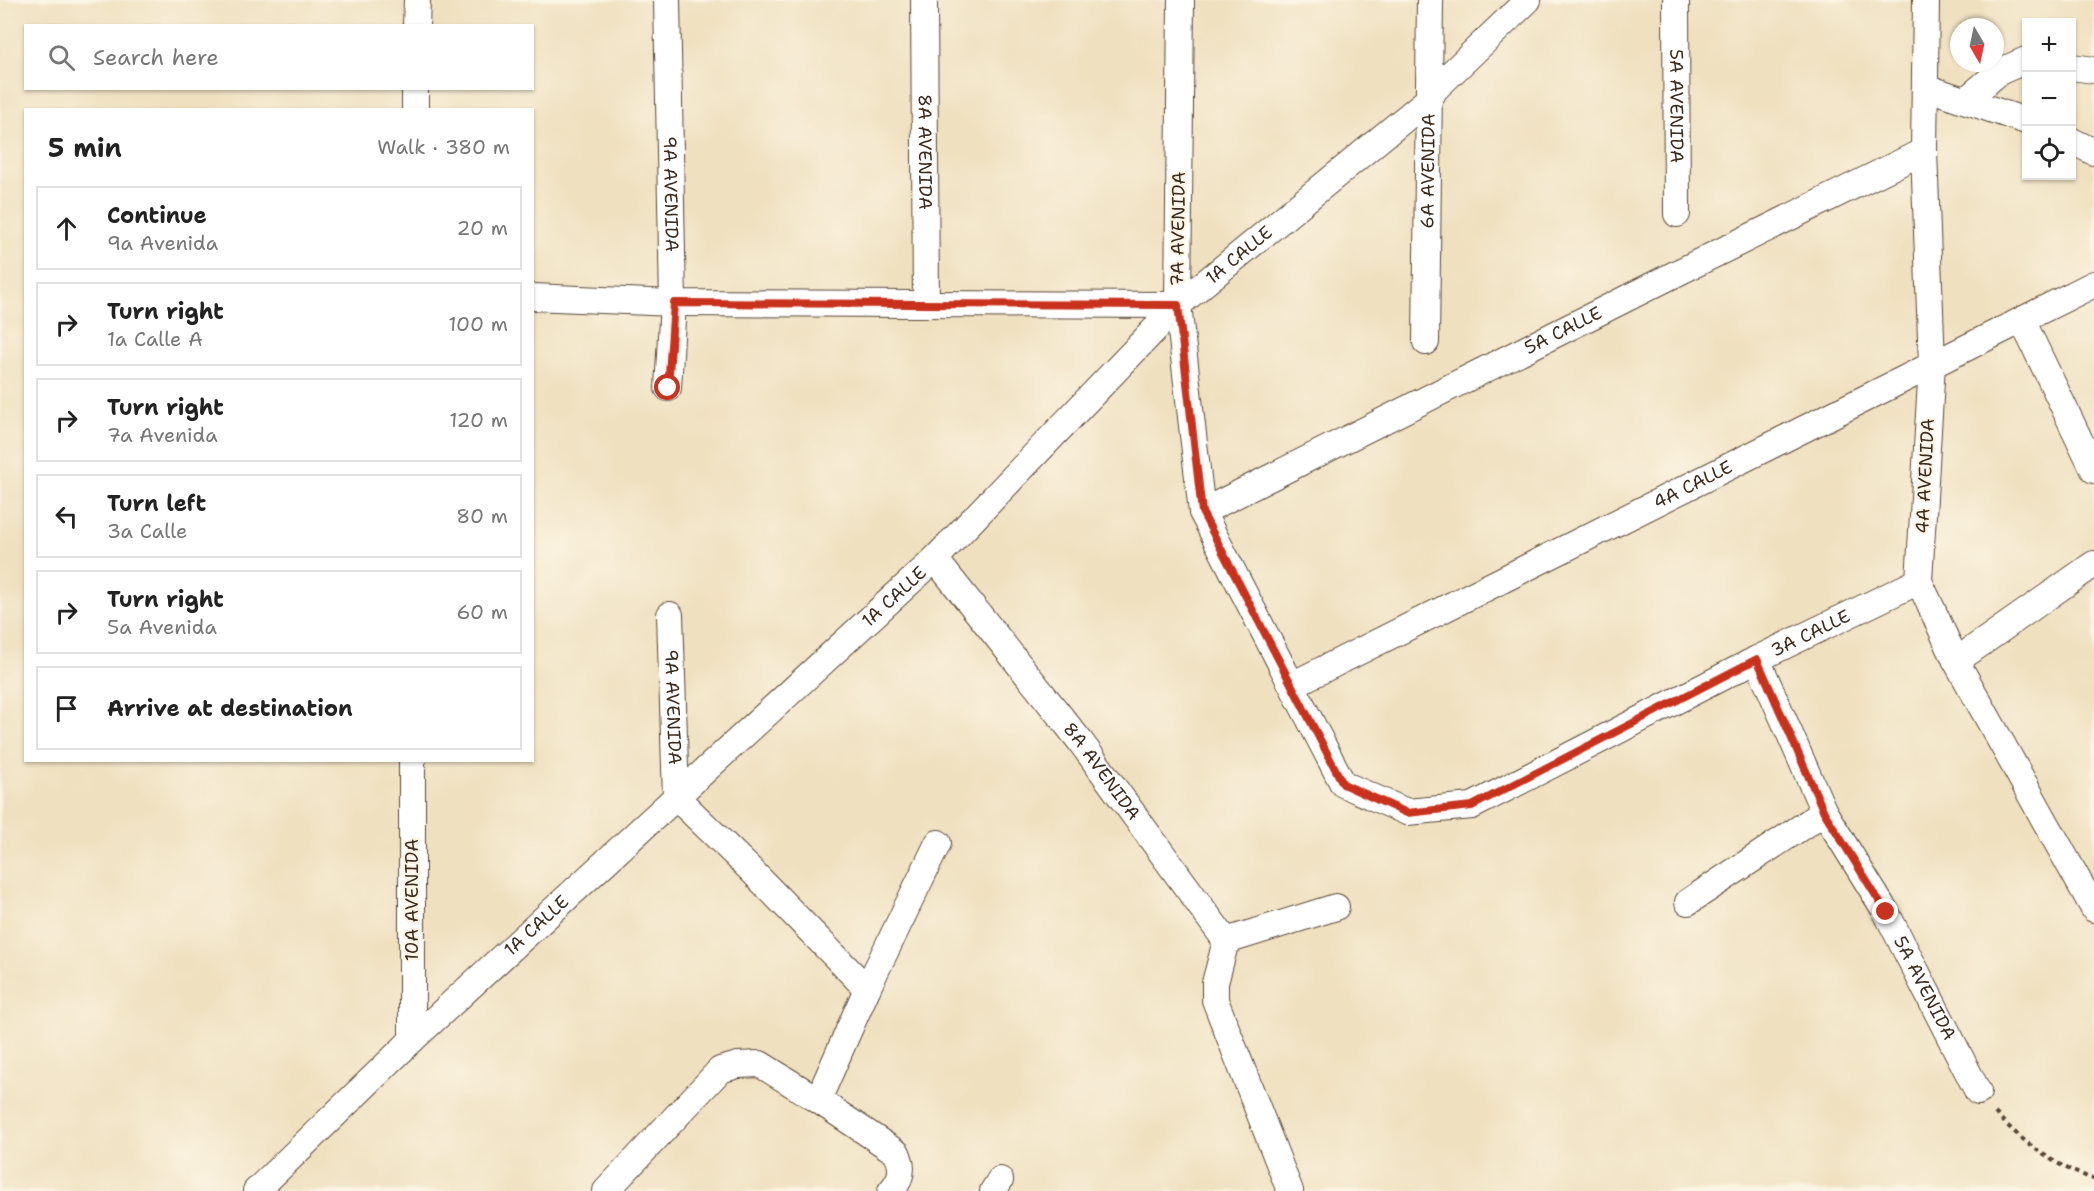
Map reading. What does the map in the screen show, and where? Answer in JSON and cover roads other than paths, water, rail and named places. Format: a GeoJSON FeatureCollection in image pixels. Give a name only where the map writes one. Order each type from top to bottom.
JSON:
{"type":"FeatureCollection","features":[{"type":"Feature","properties":{"kind":"street"},"geometry":{"type":"LineString","coordinates":[[416,24],[417,0]]}},
{"type":"Feature","properties":{"kind":"street","name":"9A AVENIDA"},"geometry":{"type":"LineString","coordinates":[[667,0],[674,303],[668,388]]}},
{"type":"Feature","properties":{"kind":"street","name":"8A AVENIDA"},"geometry":{"type":"LineString","coordinates":[[924,0],[926,304]]}},
{"type":"Feature","properties":{"kind":"street","name":"7A AVENIDA"},"geometry":{"type":"LineString","coordinates":[[1181,0],[1178,305],[1202,512],[1343,784],[1407,813]]}},
{"type":"Feature","properties":{"kind":"street","name":"6A AVENIDA"},"geometry":{"type":"LineString","coordinates":[[1426,342],[1430,0]]}},
{"type":"Feature","properties":{"kind":"street","name":"1A CALLE"},"geometry":{"type":"LineString","coordinates":[[256,1191],[412,1040],[934,559],[1178,305],[1430,98],[1435,89],[1528,0]]}},
{"type":"Feature","properties":{"kind":"street","name":"5A AVENIDA"},"geometry":{"type":"LineString","coordinates":[[1676,0],[1677,214]]}},
{"type":"Feature","properties":{"kind":"street","name":"4A AVENIDA"},"geometry":{"type":"LineString","coordinates":[[1926,0],[1924,151],[1932,364],[1920,581],[1956,661],[2094,909]]}},
{"type":"Feature","properties":{"kind":"street"},"geometry":{"type":"LineString","coordinates":[[1966,100],[1999,72],[2022,62]]}},
{"type":"Feature","properties":{"kind":"street"},"geometry":{"type":"LineString","coordinates":[[2076,68],[2094,70]]}},
{"type":"Feature","properties":{"kind":"street"},"geometry":{"type":"LineString","coordinates":[[1925,87],[2022,120]]}},
{"type":"Feature","properties":{"kind":"street"},"geometry":{"type":"LineString","coordinates":[[415,90],[415,108]]}},
{"type":"Feature","properties":{"kind":"street"},"geometry":{"type":"LineString","coordinates":[[2076,143],[2094,152]]}},
{"type":"Feature","properties":{"kind":"street","name":"5A CALLE"},"geometry":{"type":"LineString","coordinates":[[1202,512],[1673,274],[1924,151]]}},
{"type":"Feature","properties":{"kind":"street","name":"4A CALLE"},"geometry":{"type":"LineString","coordinates":[[1292,685],[2094,284]]}},
{"type":"Feature","properties":{"kind":"street"},"geometry":{"type":"LineString","coordinates":[[534,297],[674,303],[1178,305]]}},
{"type":"Feature","properties":{"kind":"street"},"geometry":{"type":"LineString","coordinates":[[2022,320],[2094,470]]}},
{"type":"Feature","properties":{"kind":"street","name":"8A AVENIDA"},"geometry":{"type":"LineString","coordinates":[[934,559],[1080,741],[1226,941]]}},
{"type":"Feature","properties":{"kind":"street"},"geometry":{"type":"LineString","coordinates":[[1956,661],[2094,564]]}},
{"type":"Feature","properties":{"kind":"street","name":"3A CALLE"},"geometry":{"type":"LineString","coordinates":[[1407,813],[1472,806],[1757,659],[1920,581]]}},
{"type":"Feature","properties":{"kind":"street","name":"9A AVENIDA"},"geometry":{"type":"LineString","coordinates":[[670,615],[676,797]]}},
{"type":"Feature","properties":{"kind":"street","name":"5A AVENIDA"},"geometry":{"type":"LineString","coordinates":[[1757,659],[1824,812],[1886,912],[1978,1092]]}},
{"type":"Feature","properties":{"kind":"street","name":"10A AVENIDA"},"geometry":{"type":"LineString","coordinates":[[411,762],[412,1040]]}},
{"type":"Feature","properties":{"kind":"street"},"geometry":{"type":"LineString","coordinates":[[676,797],[752,870],[867,989]]}},
{"type":"Feature","properties":{"kind":"street"},"geometry":{"type":"LineString","coordinates":[[1688,902],[1824,812]]}},
{"type":"Feature","properties":{"kind":"street"},"geometry":{"type":"LineString","coordinates":[[818,1100],[867,989],[938,843]]}},
{"type":"Feature","properties":{"kind":"street"},"geometry":{"type":"LineString","coordinates":[[1290,1191],[1215,1000],[1215,983],[1226,941],[1336,907]]}},
{"type":"Feature","properties":{"kind":"street"},"geometry":{"type":"LineString","coordinates":[[606,1191],[720,1070],[738,1065],[760,1064],[897,1153],[902,1164],[899,1183],[891,1191]]}}]}
